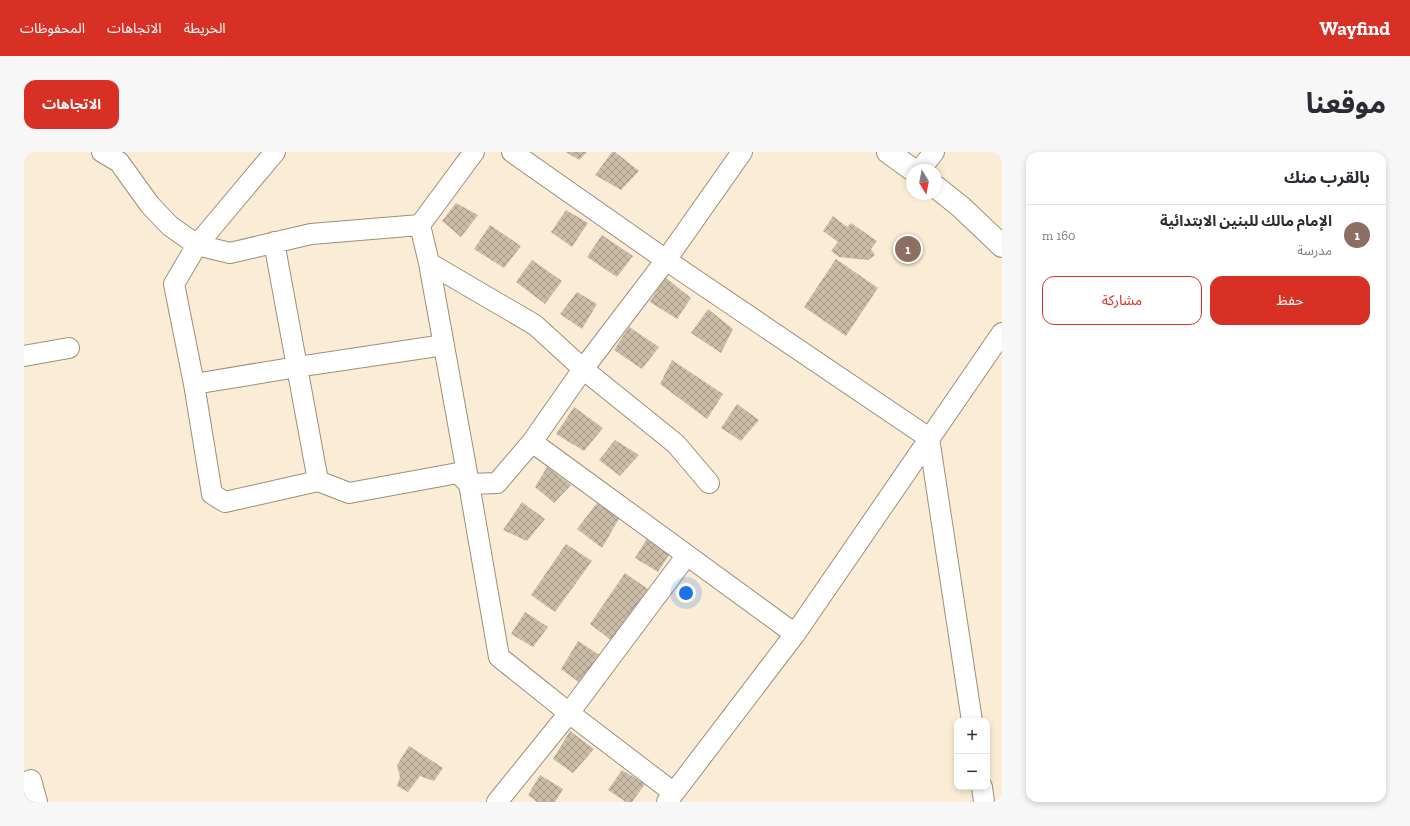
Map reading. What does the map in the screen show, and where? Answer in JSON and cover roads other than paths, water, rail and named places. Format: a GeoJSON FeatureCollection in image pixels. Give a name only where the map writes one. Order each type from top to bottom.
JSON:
{"type":"FeatureCollection","features":[{"type":"Feature","properties":{"kind":"street"},"geometry":{"type":"LineString","coordinates":[[102,152],[119,162],[150,205],[170,226],[197,245],[230,253],[311,234],[420,225],[474,152]]}},
{"type":"Feature","properties":{"kind":"street"},"geometry":{"type":"LineString","coordinates":[[275,152],[197,245],[174,284],[194,384],[212,494],[225,502],[318,480],[349,492],[458,473],[469,484],[497,483],[532,442],[583,369],[666,260],[742,152]]}},
{"type":"Feature","properties":{"kind":"street"},"geometry":{"type":"LineString","coordinates":[[512,152],[666,260],[929,438],[972,718]]}},
{"type":"Feature","properties":{"kind":"street"},"geometry":{"type":"LineString","coordinates":[[888,152],[906,165]]}},
{"type":"Feature","properties":{"kind":"street"},"geometry":{"type":"LineString","coordinates":[[925,164],[934,152]]}},
{"type":"Feature","properties":{"kind":"street"},"geometry":{"type":"LineString","coordinates":[[942,192],[966,211],[1002,246]]}},
{"type":"Feature","properties":{"kind":"street"},"geometry":{"type":"LineString","coordinates":[[420,225],[429,263],[444,345],[499,657],[569,712],[671,797],[795,634],[1002,333]]}},
{"type":"Feature","properties":{"kind":"street"},"geometry":{"type":"LineString","coordinates":[[274,242],[318,480]]}},
{"type":"Feature","properties":{"kind":"street"},"geometry":{"type":"LineString","coordinates":[[429,263],[535,325],[583,369],[676,444],[709,483]]}},
{"type":"Feature","properties":{"kind":"street"},"geometry":{"type":"LineString","coordinates":[[194,384],[444,345]]}},
{"type":"Feature","properties":{"kind":"street"},"geometry":{"type":"LineString","coordinates":[[24,356],[68,348]]}},
{"type":"Feature","properties":{"kind":"street"},"geometry":{"type":"LineString","coordinates":[[532,442],[795,634]]}},
{"type":"Feature","properties":{"kind":"street"},"geometry":{"type":"LineString","coordinates":[[497,802],[569,712],[687,555]]}},
{"type":"Feature","properties":{"kind":"street"},"geometry":{"type":"LineString","coordinates":[[26,778],[37,802]]}},
{"type":"Feature","properties":{"kind":"street"},"geometry":{"type":"LineString","coordinates":[[982,790],[984,802]]}},
{"type":"Feature","properties":{"kind":"place","name":"الإمام مالك للبنين الابتدائية"},"geometry":{"type":"Point","coordinates":[908,249]}}]}
